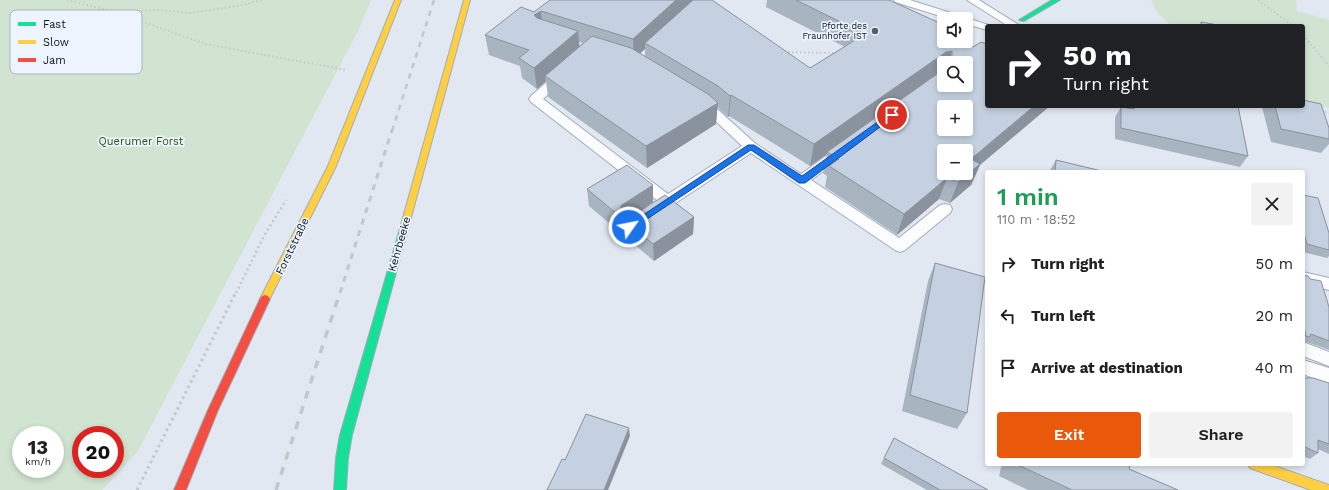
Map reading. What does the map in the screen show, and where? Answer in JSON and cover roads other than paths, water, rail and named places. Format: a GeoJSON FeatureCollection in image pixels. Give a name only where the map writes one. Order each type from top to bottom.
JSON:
{"type":"FeatureCollection","features":[{"type":"Feature","properties":{"kind":"street","name":"Forststraße"},"geometry":{"type":"LineString","coordinates":[[180,490],[237,360],[332,166],[398,0]]}},
{"type":"Feature","properties":{"kind":"street","name":"Kehrbeeke"},"geometry":{"type":"LineString","coordinates":[[340,490],[346,435],[467,0]]}},
{"type":"Feature","properties":{"kind":"street"},"geometry":{"type":"LineString","coordinates":[[1016,24],[1057,0]]}},
{"type":"Feature","properties":{"kind":"street"},"geometry":{"type":"LineString","coordinates":[[1260,466],[1327,490]]}},
{"type":"Feature","properties":{"kind":"lane"},"geometry":{"type":"LineString","coordinates":[[898,0],[938,12]]}},
{"type":"Feature","properties":{"kind":"lane"},"geometry":{"type":"LineString","coordinates":[[972,0],[1016,24]]}},
{"type":"Feature","properties":{"kind":"lane"},"geometry":{"type":"LineString","coordinates":[[973,23],[985,26]]}},
{"type":"Feature","properties":{"kind":"lane"},"geometry":{"type":"LineString","coordinates":[[568,70],[535,99],[668,201]]}},
{"type":"Feature","properties":{"kind":"lane"},"geometry":{"type":"LineString","coordinates":[[693,100],[712,111],[751,146],[900,246],[945,209]]}},
{"type":"Feature","properties":{"kind":"lane"},"geometry":{"type":"LineString","coordinates":[[802,180],[854,143]]}},
{"type":"Feature","properties":{"kind":"lane"},"geometry":{"type":"LineString","coordinates":[[649,214],[751,146]]}},
{"type":"Feature","properties":{"kind":"lane"},"geometry":{"type":"LineString","coordinates":[[1305,278],[1329,284]]}},
{"type":"Feature","properties":{"kind":"lane"},"geometry":{"type":"LineString","coordinates":[[1305,350],[1329,359]]}},
{"type":"Feature","properties":{"kind":"lane"},"geometry":{"type":"LineString","coordinates":[[1305,368],[1329,376]]}},
{"type":"Feature","properties":{"kind":"railway"},"geometry":{"type":"LineString","coordinates":[[392,131],[434,0]]}},
{"type":"Feature","properties":{"kind":"railway"},"geometry":{"type":"LineString","coordinates":[[340,293],[392,130]]}},
{"type":"Feature","properties":{"kind":"railway"},"geometry":{"type":"LineString","coordinates":[[276,490],[340,292]]}},
{"type":"Feature","properties":{"kind":"place","name":"Pforte des Fraunhofer IST"},"geometry":{"type":"Point","coordinates":[875,31]}},
{"type":"Feature","properties":{"kind":"park label","name":"Querumer Forst"},"geometry":{"type":"Point","coordinates":[141,141]}}]}
